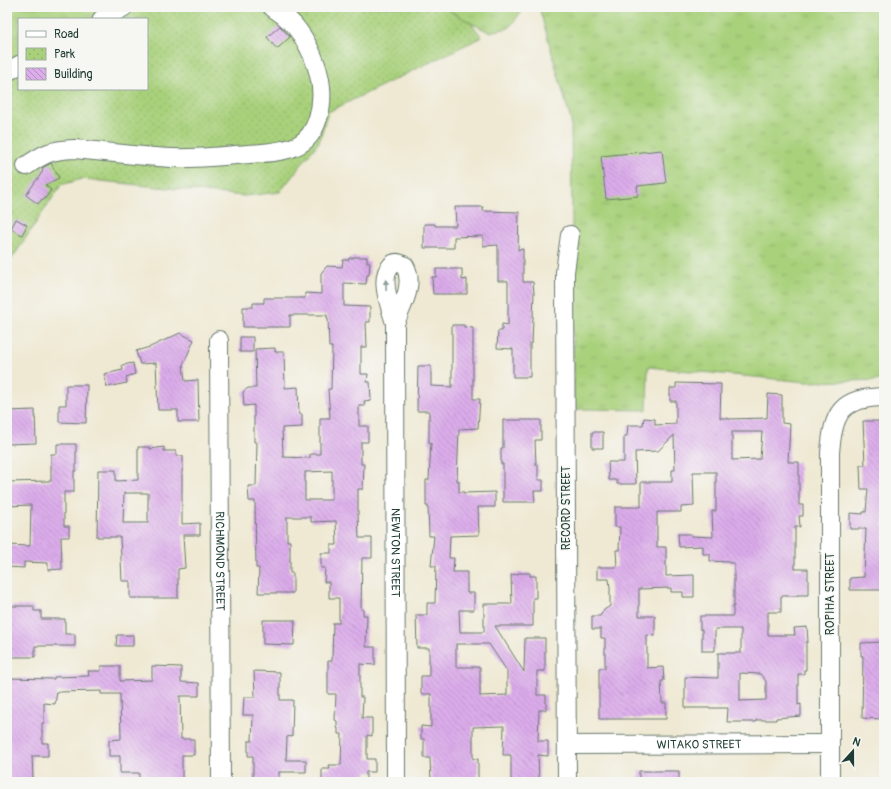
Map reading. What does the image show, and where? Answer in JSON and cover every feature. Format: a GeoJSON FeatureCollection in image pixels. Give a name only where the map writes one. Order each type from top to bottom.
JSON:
{"type":"FeatureCollection","features":[{"type":"Feature","properties":{"kind":"street"},"geometry":{"type":"LineString","coordinates":[[104,18],[124,7]]}},
{"type":"Feature","properties":{"kind":"street"},"geometry":{"type":"LineString","coordinates":[[26,166],[45,153],[60,150],[74,149],[172,158],[222,157],[271,153],[299,145],[307,138],[315,126],[321,107],[321,88],[318,72],[310,52],[293,24],[272,7]]}},
{"type":"Feature","properties":{"kind":"street"},"geometry":{"type":"LineString","coordinates":[[7,72],[18,66]]}},
{"type":"Feature","properties":{"kind":"street","name":"RECORD STREET"},"geometry":{"type":"LineString","coordinates":[[567,782],[565,272],[570,235]]}},
{"type":"Feature","properties":{"kind":"street","name":"NEWTON STREET"},"geometry":{"type":"LineString","coordinates":[[395,323],[396,782]]}},
{"type":"Feature","properties":{"kind":"street","name":"RICHMOND STREET"},"geometry":{"type":"LineString","coordinates":[[219,340],[221,782]]}},
{"type":"Feature","properties":{"kind":"street","name":"ROPIHA STREET"},"geometry":{"type":"LineString","coordinates":[[830,782],[830,453],[832,432],[836,418],[843,409],[853,401],[866,397],[884,397]]}},
{"type":"Feature","properties":{"kind":"street","name":"WITAKO STREET"},"geometry":{"type":"LineString","coordinates":[[567,745],[830,744]]}},
{"type":"Feature","properties":{"kind":"green space"},"geometry":{"type":"Polygon","coordinates":[[[7,7],[114,7],[93,18],[18,18],[18,60],[7,65],[7,7]]]}},
{"type":"Feature","properties":{"kind":"green space"},"geometry":{"type":"Polygon","coordinates":[[[114,7],[443,7],[471,23],[482,37],[328,112],[319,142],[280,192],[244,196],[82,179],[61,185],[7,266],[7,65],[18,60],[18,90],[148,90],[148,18],[93,18],[114,7]]]}},
{"type":"Feature","properties":{"kind":"green space"},"geometry":{"type":"Polygon","coordinates":[[[443,7],[525,7],[509,28],[489,32],[443,7]]]}},
{"type":"Feature","properties":{"kind":"green space"},"geometry":{"type":"Polygon","coordinates":[[[539,7],[884,7],[884,380],[807,382],[648,367],[647,410],[574,409],[571,121],[539,7]]]}},
{"type":"Feature","properties":{"kind":"building"},"geometry":{"type":"Polygon","coordinates":[[[280,26],[290,37],[277,49],[267,37],[280,26]]]}},
{"type":"Feature","properties":{"kind":"building"},"geometry":{"type":"Polygon","coordinates":[[[662,150],[666,183],[637,186],[638,196],[606,199],[601,156],[662,150]]]}},
{"type":"Feature","properties":{"kind":"building"},"geometry":{"type":"Polygon","coordinates":[[[51,163],[59,178],[45,185],[51,190],[44,200],[42,199],[38,204],[26,195],[43,171],[42,168],[51,163]]]}},
{"type":"Feature","properties":{"kind":"building"},"geometry":{"type":"Polygon","coordinates":[[[455,207],[483,207],[483,211],[519,212],[518,250],[523,249],[523,282],[533,282],[534,293],[532,343],[530,343],[530,377],[513,377],[513,349],[497,348],[498,331],[502,331],[502,324],[508,325],[508,281],[498,281],[498,245],[483,246],[483,236],[454,237],[454,248],[424,248],[424,224],[435,224],[435,226],[456,226],[455,207]]]}},
{"type":"Feature","properties":{"kind":"building"},"geometry":{"type":"Polygon","coordinates":[[[16,219],[27,225],[22,235],[11,229],[16,219]]]}},
{"type":"Feature","properties":{"kind":"building"},"geometry":{"type":"Polygon","coordinates":[[[367,257],[367,262],[370,262],[369,275],[367,275],[366,284],[344,283],[344,306],[370,307],[370,322],[366,322],[367,347],[361,347],[361,374],[368,374],[367,382],[370,382],[371,400],[364,401],[365,406],[359,406],[359,426],[368,426],[368,442],[361,442],[361,464],[364,464],[363,489],[358,489],[358,514],[359,538],[372,538],[372,558],[362,558],[361,609],[363,609],[363,615],[367,615],[366,647],[375,647],[375,665],[360,664],[360,697],[363,697],[362,718],[372,718],[372,736],[367,735],[367,759],[375,759],[375,772],[366,772],[366,782],[322,782],[322,769],[330,769],[329,765],[341,765],[342,734],[338,734],[337,721],[335,720],[336,694],[328,694],[328,661],[332,661],[333,623],[339,623],[339,598],[329,598],[329,582],[324,582],[325,568],[321,568],[321,553],[331,553],[331,545],[337,545],[336,521],[311,522],[311,517],[287,517],[287,541],[290,541],[290,573],[293,573],[293,593],[258,593],[259,568],[256,568],[255,501],[249,501],[248,486],[256,486],[257,442],[254,442],[254,405],[244,406],[243,392],[248,388],[256,388],[255,349],[275,348],[275,352],[284,352],[285,388],[298,387],[299,414],[302,414],[302,427],[282,428],[283,457],[310,458],[310,454],[320,454],[320,418],[330,418],[328,389],[331,389],[332,347],[329,347],[328,318],[327,315],[290,315],[290,327],[243,327],[243,307],[253,307],[253,303],[264,303],[264,298],[305,298],[305,293],[321,294],[321,273],[327,266],[342,267],[343,260],[367,257]],[[332,471],[305,472],[305,500],[332,500],[332,471]]]}},
{"type":"Feature","properties":{"kind":"building"},"geometry":{"type":"Polygon","coordinates":[[[436,269],[462,269],[462,280],[467,279],[467,294],[433,294],[432,277],[436,277],[436,269]]]}},
{"type":"Feature","properties":{"kind":"building"},"geometry":{"type":"Polygon","coordinates":[[[452,325],[464,325],[464,327],[473,328],[473,399],[480,399],[478,428],[459,429],[457,481],[459,481],[459,492],[495,492],[495,507],[478,507],[479,535],[450,536],[449,558],[454,558],[453,572],[467,572],[467,593],[474,593],[474,610],[459,610],[460,632],[484,632],[484,604],[512,604],[511,575],[518,573],[530,573],[530,576],[536,576],[536,598],[533,598],[533,626],[495,626],[524,672],[525,638],[545,638],[545,671],[537,671],[537,695],[546,695],[546,710],[539,710],[538,741],[548,741],[548,756],[538,755],[539,780],[534,780],[534,782],[511,782],[511,755],[503,755],[504,726],[473,727],[473,759],[478,759],[478,782],[431,782],[430,758],[424,758],[424,739],[421,739],[421,726],[431,727],[431,694],[421,694],[421,676],[429,676],[429,648],[417,648],[416,615],[427,615],[427,603],[435,603],[436,566],[431,566],[434,536],[429,536],[428,506],[426,506],[426,480],[429,480],[431,443],[429,443],[429,411],[417,411],[418,366],[431,366],[431,386],[452,387],[452,325]],[[456,644],[456,667],[480,667],[480,696],[507,695],[507,671],[489,644],[456,644]]]}},
{"type":"Feature","properties":{"kind":"building"},"geometry":{"type":"Polygon","coordinates":[[[180,333],[194,340],[183,365],[185,381],[198,380],[199,422],[178,422],[178,410],[158,410],[156,363],[140,364],[136,351],[150,347],[180,333]]]}},
{"type":"Feature","properties":{"kind":"building"},"geometry":{"type":"Polygon","coordinates":[[[240,337],[253,337],[253,352],[240,352],[240,337]]]}},
{"type":"Feature","properties":{"kind":"building"},"geometry":{"type":"Polygon","coordinates":[[[133,363],[135,374],[126,377],[127,383],[107,387],[104,374],[123,370],[122,365],[133,363]]]}},
{"type":"Feature","properties":{"kind":"building"},"geometry":{"type":"Polygon","coordinates":[[[676,383],[721,384],[720,418],[728,419],[767,418],[768,394],[782,395],[782,423],[790,424],[788,462],[799,462],[799,505],[803,505],[803,516],[799,516],[800,527],[795,527],[795,569],[808,569],[808,595],[781,596],[781,612],[768,612],[768,635],[795,635],[794,628],[807,627],[808,642],[806,642],[806,670],[804,670],[804,674],[798,674],[798,705],[801,704],[801,716],[776,718],[776,720],[756,720],[756,722],[727,722],[728,708],[685,708],[685,677],[718,678],[718,653],[741,653],[741,629],[715,629],[715,651],[702,651],[702,629],[700,630],[700,616],[733,616],[734,563],[710,561],[710,554],[703,554],[703,546],[679,547],[678,534],[713,537],[712,511],[716,511],[716,472],[693,472],[694,506],[681,507],[681,512],[657,512],[657,547],[666,547],[666,576],[694,575],[694,597],[683,597],[683,592],[671,592],[671,588],[639,589],[639,616],[655,616],[655,636],[647,635],[647,668],[663,667],[664,681],[661,681],[662,703],[666,703],[666,719],[599,719],[599,668],[605,668],[605,638],[601,638],[601,629],[592,629],[592,616],[600,616],[604,610],[610,606],[610,588],[609,579],[597,579],[597,567],[617,567],[616,550],[619,550],[620,527],[615,527],[615,507],[641,507],[641,482],[672,482],[672,470],[675,470],[674,435],[658,451],[635,452],[636,484],[617,484],[617,480],[609,480],[608,462],[624,462],[624,436],[627,436],[628,425],[643,425],[644,418],[655,419],[655,425],[676,424],[676,401],[670,401],[670,388],[676,388],[676,383]],[[732,432],[732,460],[760,459],[762,432],[732,432]],[[740,673],[740,701],[766,700],[766,681],[760,674],[740,673]]]}},
{"type":"Feature","properties":{"kind":"building"},"geometry":{"type":"Polygon","coordinates":[[[66,385],[87,385],[86,423],[59,422],[59,405],[66,405],[66,385]]]}},
{"type":"Feature","properties":{"kind":"building"},"geometry":{"type":"Polygon","coordinates":[[[35,410],[36,443],[7,444],[7,411],[35,410]]]}},
{"type":"Feature","properties":{"kind":"building"},"geometry":{"type":"Polygon","coordinates":[[[503,420],[541,420],[541,440],[535,440],[538,480],[543,480],[543,491],[534,491],[535,502],[503,502],[503,464],[501,464],[501,448],[503,448],[503,420]]]}},
{"type":"Feature","properties":{"kind":"building"},"geometry":{"type":"Polygon","coordinates":[[[863,421],[884,421],[884,590],[850,590],[850,578],[864,577],[866,529],[850,529],[850,513],[863,514],[863,512],[866,512],[868,489],[861,489],[860,465],[865,465],[863,421]]]}},
{"type":"Feature","properties":{"kind":"building"},"geometry":{"type":"Polygon","coordinates":[[[592,432],[603,432],[603,448],[592,448],[592,432]]]}},
{"type":"Feature","properties":{"kind":"building"},"geometry":{"type":"Polygon","coordinates":[[[57,444],[76,444],[74,492],[64,492],[64,526],[69,526],[69,537],[61,537],[62,569],[48,570],[48,563],[24,562],[24,568],[7,567],[7,545],[30,546],[31,505],[7,506],[7,482],[51,481],[51,454],[57,454],[57,444]]]}},
{"type":"Feature","properties":{"kind":"building"},"geometry":{"type":"Polygon","coordinates":[[[138,447],[150,447],[150,449],[164,447],[164,451],[176,451],[176,456],[183,456],[182,524],[200,523],[200,535],[183,535],[185,568],[178,569],[178,598],[130,598],[130,581],[122,581],[120,537],[97,537],[98,470],[116,470],[116,481],[138,480],[138,447]],[[124,493],[123,523],[148,523],[148,493],[124,493]]]}},
{"type":"Feature","properties":{"kind":"building"},"geometry":{"type":"Polygon","coordinates":[[[9,606],[34,606],[34,611],[41,611],[41,619],[65,619],[65,634],[75,634],[75,646],[35,646],[35,657],[7,657],[7,617],[9,617],[9,606]]]}},
{"type":"Feature","properties":{"kind":"building"},"geometry":{"type":"Polygon","coordinates":[[[263,620],[295,620],[294,645],[263,644],[263,620]]]}},
{"type":"Feature","properties":{"kind":"building"},"geometry":{"type":"Polygon","coordinates":[[[117,635],[133,635],[133,646],[116,646],[117,635]]]}},
{"type":"Feature","properties":{"kind":"building"},"geometry":{"type":"Polygon","coordinates":[[[884,642],[884,716],[883,719],[862,718],[863,656],[861,656],[861,643],[884,642]]]}},
{"type":"Feature","properties":{"kind":"building"},"geometry":{"type":"Polygon","coordinates":[[[101,666],[120,666],[120,681],[152,680],[152,666],[181,667],[181,682],[199,683],[199,696],[180,696],[181,739],[194,739],[194,755],[182,755],[182,782],[139,782],[139,773],[120,773],[120,756],[109,756],[109,740],[121,739],[120,694],[101,694],[101,691],[57,692],[55,704],[44,703],[42,743],[48,743],[48,756],[32,756],[33,778],[29,778],[29,782],[7,782],[7,678],[54,679],[54,677],[89,676],[88,671],[101,671],[101,666]]]}},
{"type":"Feature","properties":{"kind":"building"},"geometry":{"type":"Polygon","coordinates":[[[254,671],[280,672],[280,700],[293,700],[292,736],[287,737],[286,760],[306,760],[306,772],[279,772],[279,782],[253,782],[253,756],[248,756],[248,741],[252,741],[253,715],[243,715],[244,697],[255,697],[254,671]]]}},
{"type":"Feature","properties":{"kind":"building"},"geometry":{"type":"Polygon","coordinates":[[[639,771],[679,771],[679,782],[639,782],[639,771]]]}}]}
